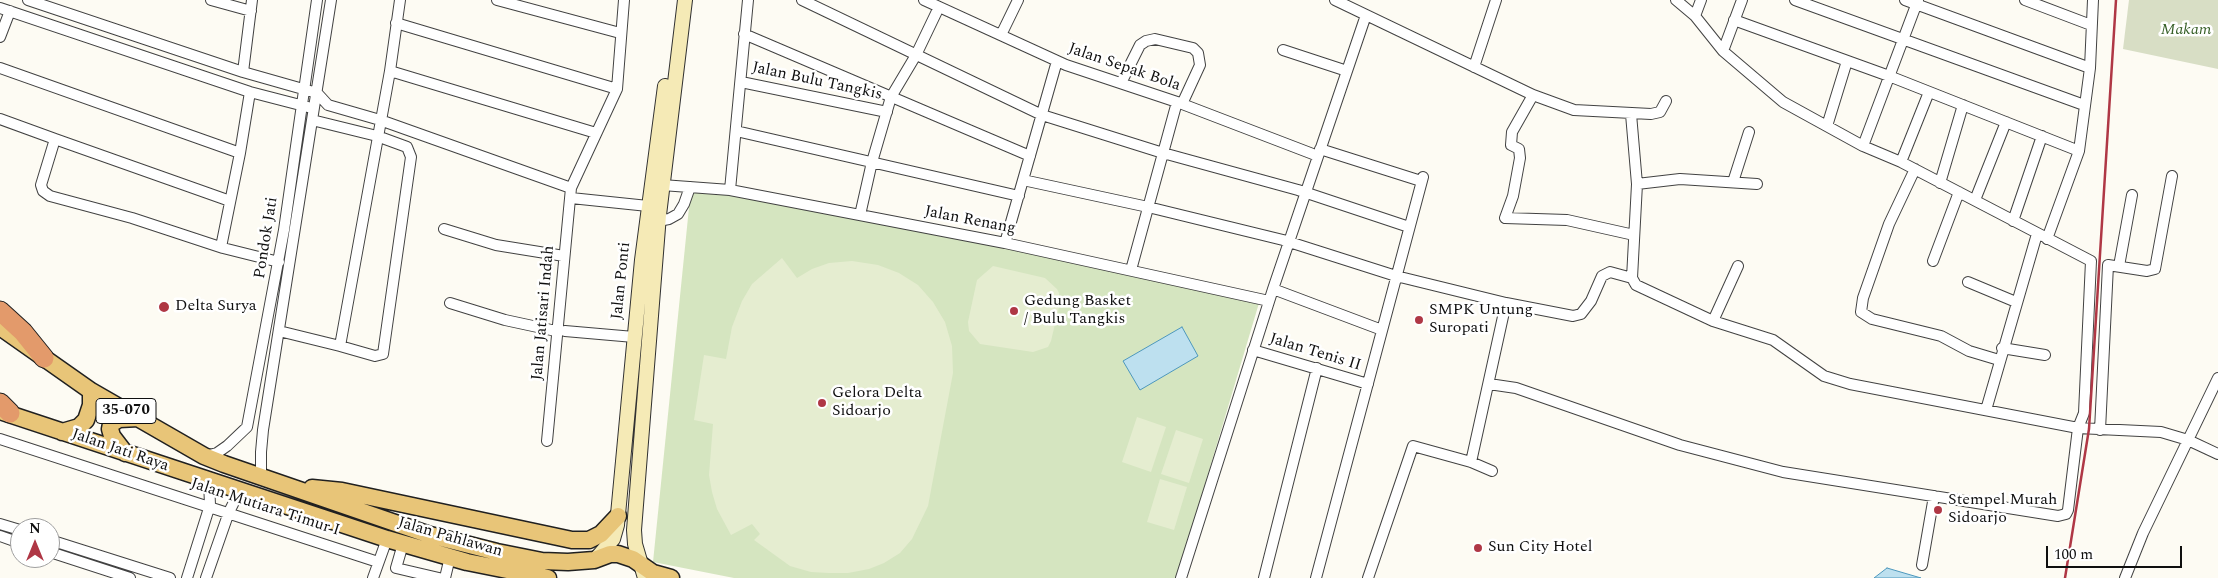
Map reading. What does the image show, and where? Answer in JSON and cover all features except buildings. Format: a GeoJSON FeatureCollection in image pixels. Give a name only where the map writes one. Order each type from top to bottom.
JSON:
{"type":"FeatureCollection","features":[{"type":"Feature","properties":{"kind":"highway"},"geometry":{"type":"LineString","coordinates":[[0,311],[23,332],[44,358]]}},
{"type":"Feature","properties":{"kind":"main road","name":"Jalan Ponti"},"geometry":{"type":"LineString","coordinates":[[644,572],[635,544],[634,530],[648,261],[648,206],[677,0]]}},
{"type":"Feature","properties":{"kind":"main road","name":"Jalan Ponti"},"geometry":{"type":"LineString","coordinates":[[594,560],[613,539],[618,516],[634,337],[648,261],[658,221],[685,0]]}},
{"type":"Feature","properties":{"kind":"main road","name":"Jalan Jati Raya"},"geometry":{"type":"LineString","coordinates":[[0,326],[91,391],[204,456],[261,477]]}},
{"type":"Feature","properties":{"kind":"main road"},"geometry":{"type":"LineString","coordinates":[[62,432],[79,427],[86,420],[91,405],[91,391]]}},
{"type":"Feature","properties":{"kind":"main road","name":"Jalan Jati Raya"},"geometry":{"type":"LineString","coordinates":[[3,409],[62,432],[240,490]]}},
{"type":"Feature","properties":{"kind":"main road"},"geometry":{"type":"LineString","coordinates":[[125,453],[112,436],[110,429],[112,424],[120,419],[139,418]]}},
{"type":"Feature","properties":{"kind":"main road","name":"Jalan Pahlawan"},"geometry":{"type":"LineString","coordinates":[[261,477],[430,535],[496,552],[542,561],[594,560],[610,554],[618,554],[633,559],[644,572],[671,578]]}},
{"type":"Feature","properties":{"kind":"main road"},"geometry":{"type":"LineString","coordinates":[[280,484],[342,491],[572,540],[589,540],[595,537],[618,516]]}},
{"type":"Feature","properties":{"kind":"main road","name":"Jalan Pahlawan"},"geometry":{"type":"LineString","coordinates":[[240,490],[403,544],[450,557],[548,578]]}},
{"type":"Feature","properties":{"kind":"street"},"geometry":{"type":"LineString","coordinates":[[25,16],[30,0],[243,72],[317,93],[328,105]]}},
{"type":"Feature","properties":{"kind":"street"},"geometry":{"type":"LineString","coordinates":[[211,0],[251,11]]}},
{"type":"Feature","properties":{"kind":"street"},"geometry":{"type":"LineString","coordinates":[[243,72],[252,0]]}},
{"type":"Feature","properties":{"kind":"street","name":"Pondok Jati"},"geometry":{"type":"LineString","coordinates":[[247,427],[278,262],[317,0]]}},
{"type":"Feature","properties":{"kind":"street","name":"Pondok Jati"},"geometry":{"type":"LineString","coordinates":[[261,477],[263,430],[331,0]]}},
{"type":"Feature","properties":{"kind":"street"},"geometry":{"type":"LineString","coordinates":[[340,346],[390,70],[400,0]]}},
{"type":"Feature","properties":{"kind":"street"},"geometry":{"type":"LineString","coordinates":[[497,0],[620,33]]}},
{"type":"Feature","properties":{"kind":"street"},"geometry":{"type":"LineString","coordinates":[[396,22],[617,89],[624,0]]}},
{"type":"Feature","properties":{"kind":"street"},"geometry":{"type":"LineString","coordinates":[[730,190],[748,0]]}},
{"type":"Feature","properties":{"kind":"street"},"geometry":{"type":"LineString","coordinates":[[802,0],[1042,115],[1163,154],[1305,192],[1409,227],[1316,578]]}},
{"type":"Feature","properties":{"kind":"street","name":"Jalan Sepak Bola"},"geometry":{"type":"LineString","coordinates":[[924,0],[1057,61],[1319,152],[1422,179],[1409,227]]}},
{"type":"Feature","properties":{"kind":"street"},"geometry":{"type":"LineString","coordinates":[[1001,35],[1018,0]]}},
{"type":"Feature","properties":{"kind":"street"},"geometry":{"type":"LineString","coordinates":[[1335,0],[1533,95],[1574,110],[1651,114],[1660,112],[1666,101]]}},
{"type":"Feature","properties":{"kind":"street"},"geometry":{"type":"LineString","coordinates":[[1474,67],[1496,0]]}},
{"type":"Feature","properties":{"kind":"street"},"geometry":{"type":"LineString","coordinates":[[1489,384],[1516,388],[1680,445],[1783,472],[2058,516],[2066,514],[2068,510],[2078,428],[2084,413],[2091,261],[2036,234],[1915,169],[1863,146],[1783,102],[1723,51],[1695,16],[1676,0]]}},
{"type":"Feature","properties":{"kind":"street"},"geometry":{"type":"LineString","coordinates":[[1695,16],[1700,0]]}},
{"type":"Feature","properties":{"kind":"street"},"geometry":{"type":"LineString","coordinates":[[1723,51],[1742,0]]}},
{"type":"Feature","properties":{"kind":"street"},"geometry":{"type":"LineString","coordinates":[[1795,0],[2084,105]]}},
{"type":"Feature","properties":{"kind":"street"},"geometry":{"type":"LineString","coordinates":[[1905,0],[1917,2],[2090,68]]}},
{"type":"Feature","properties":{"kind":"street"},"geometry":{"type":"LineString","coordinates":[[2025,0],[2091,25]]}},
{"type":"Feature","properties":{"kind":"street"},"geometry":{"type":"LineString","coordinates":[[2047,239],[2079,151],[2090,68],[2093,0]]}},
{"type":"Feature","properties":{"kind":"street"},"geometry":{"type":"LineString","coordinates":[[1863,146],[1917,2]]}},
{"type":"Feature","properties":{"kind":"street"},"geometry":{"type":"LineString","coordinates":[[860,215],[872,162],[891,97],[916,55],[939,7]]}},
{"type":"Feature","properties":{"kind":"street"},"geometry":{"type":"LineString","coordinates":[[0,37],[5,10],[250,92],[301,106],[314,108],[328,105],[380,120],[571,193],[648,206]]}},
{"type":"Feature","properties":{"kind":"street"},"geometry":{"type":"LineString","coordinates":[[1181,578],[1269,301],[1366,15]]}},
{"type":"Feature","properties":{"kind":"street"},"geometry":{"type":"LineString","coordinates":[[1734,20],[1847,60],[2079,151]]}},
{"type":"Feature","properties":{"kind":"street"},"geometry":{"type":"LineString","coordinates":[[744,34],[1030,156]]}},
{"type":"Feature","properties":{"kind":"street"},"geometry":{"type":"LineString","coordinates":[[1120,83],[1140,45],[1146,41],[1155,39],[1193,48],[1198,52],[1200,65],[1179,103],[1131,270]]}},
{"type":"Feature","properties":{"kind":"street"},"geometry":{"type":"LineString","coordinates":[[1283,50],[1347,70]]}},
{"type":"Feature","properties":{"kind":"street"},"geometry":{"type":"LineString","coordinates":[[1827,126],[1847,60]]}},
{"type":"Feature","properties":{"kind":"street"},"geometry":{"type":"LineString","coordinates":[[1005,243],[1057,61]]}},
{"type":"Feature","properties":{"kind":"street"},"geometry":{"type":"LineString","coordinates":[[0,68],[240,153]]}},
{"type":"Feature","properties":{"kind":"street"},"geometry":{"type":"LineString","coordinates":[[390,70],[596,133]]}},
{"type":"Feature","properties":{"kind":"street","name":"Jalan Bulu Tangkis"},"geometry":{"type":"LineString","coordinates":[[741,82],[887,112]]}},
{"type":"Feature","properties":{"kind":"street","name":"Jalan Jatisari Indah"},"geometry":{"type":"LineString","coordinates":[[547,441],[560,331],[564,256],[571,193],[617,89]]}},
{"type":"Feature","properties":{"kind":"street"},"geometry":{"type":"LineString","coordinates":[[221,247],[250,92]]}},
{"type":"Feature","properties":{"kind":"street"},"geometry":{"type":"LineString","coordinates":[[1901,162],[1929,92]]}},
{"type":"Feature","properties":{"kind":"street"},"geometry":{"type":"LineString","coordinates":[[1533,95],[1512,132],[1511,145],[1519,149],[1520,158],[1513,196],[1505,218],[1567,220],[1634,236]]}},
{"type":"Feature","properties":{"kind":"street"},"geometry":{"type":"LineString","coordinates":[[1940,183],[1963,105]]}},
{"type":"Feature","properties":{"kind":"street"},"geometry":{"type":"LineString","coordinates":[[1631,114],[1637,184],[1632,278],[1636,285],[1713,321],[1773,340],[1824,376],[1850,384],[2078,428],[2155,432],[2188,440],[2218,454]]}},
{"type":"Feature","properties":{"kind":"street"},"geometry":{"type":"LineString","coordinates":[[0,119],[230,201]]}},
{"type":"Feature","properties":{"kind":"street"},"geometry":{"type":"LineString","coordinates":[[279,331],[375,356],[383,354],[411,157],[407,147],[377,136],[312,120]]}},
{"type":"Feature","properties":{"kind":"street"},"geometry":{"type":"LineString","coordinates":[[1975,200],[2006,122]]}},
{"type":"Feature","properties":{"kind":"street"},"geometry":{"type":"LineString","coordinates":[[736,131],[1019,196]]}},
{"type":"Feature","properties":{"kind":"street"},"geometry":{"type":"LineString","coordinates":[[1733,182],[1749,132]]}},
{"type":"Feature","properties":{"kind":"street"},"geometry":{"type":"LineString","coordinates":[[2012,221],[2042,136]]}},
{"type":"Feature","properties":{"kind":"street"},"geometry":{"type":"LineString","coordinates":[[55,139],[41,185],[43,191],[50,196],[132,218],[221,247],[278,262]]}},
{"type":"Feature","properties":{"kind":"street"},"geometry":{"type":"LineString","coordinates":[[1915,169],[1889,224],[1863,298],[1862,312],[1872,319],[1941,336],[1969,351],[1999,360]]}},
{"type":"Feature","properties":{"kind":"street"},"geometry":{"type":"LineString","coordinates":[[2100,430],[2108,264],[2147,272],[2155,269],[2172,176]]}},
{"type":"Feature","properties":{"kind":"street"},"geometry":{"type":"LineString","coordinates":[[1637,184],[1680,179],[1757,184]]}},
{"type":"Feature","properties":{"kind":"street"},"geometry":{"type":"LineString","coordinates":[[1023,180],[1148,207],[1289,241],[1396,276],[1506,303],[1573,316],[1581,314],[1586,308],[1605,273],[1610,272],[1632,278]]}},
{"type":"Feature","properties":{"kind":"street","name":"Jalan Renang"},"geometry":{"type":"LineString","coordinates":[[662,185],[730,190],[1005,243],[1269,301]]}},
{"type":"Feature","properties":{"kind":"street"},"geometry":{"type":"LineString","coordinates":[[658,221],[669,219],[678,214],[690,187]]}},
{"type":"Feature","properties":{"kind":"street"},"geometry":{"type":"LineString","coordinates":[[1933,261],[1959,192]]}},
{"type":"Feature","properties":{"kind":"street"},"geometry":{"type":"LineString","coordinates":[[2119,266],[2132,195]]}},
{"type":"Feature","properties":{"kind":"street"},"geometry":{"type":"LineString","coordinates":[[444,229],[496,246],[564,256]]}},
{"type":"Feature","properties":{"kind":"street"},"geometry":{"type":"LineString","coordinates":[[1986,410],[2002,348],[2036,234]]}},
{"type":"Feature","properties":{"kind":"street"},"geometry":{"type":"LineString","coordinates":[[1713,321],[1738,266]]}},
{"type":"Feature","properties":{"kind":"street"},"geometry":{"type":"LineString","coordinates":[[1968,282],[2016,302]]}},
{"type":"Feature","properties":{"kind":"street"},"geometry":{"type":"LineString","coordinates":[[1273,289],[1382,330]]}},
{"type":"Feature","properties":{"kind":"street"},"geometry":{"type":"LineString","coordinates":[[450,303],[505,320],[560,331],[634,337]]}},
{"type":"Feature","properties":{"kind":"street"},"geometry":{"type":"LineString","coordinates":[[1471,462],[1506,303]]}},
{"type":"Feature","properties":{"kind":"street"},"geometry":{"type":"LineString","coordinates":[[2002,348],[2045,355]]}},
{"type":"Feature","properties":{"kind":"street","name":"Jalan Tenis II"},"geometry":{"type":"LineString","coordinates":[[1253,350],[1368,384]]}},
{"type":"Feature","properties":{"kind":"street"},"geometry":{"type":"LineString","coordinates":[[1264,578],[1317,368]]}},
{"type":"Feature","properties":{"kind":"street"},"geometry":{"type":"LineString","coordinates":[[2125,578],[2143,533],[2218,378]]}},
{"type":"Feature","properties":{"kind":"street"},"geometry":{"type":"LineString","coordinates":[[204,456],[222,449],[247,427],[263,430]]}},
{"type":"Feature","properties":{"kind":"street","name":"Jalan Mutiara Timur I"},"geometry":{"type":"LineString","coordinates":[[0,439],[378,562]]}},
{"type":"Feature","properties":{"kind":"street"},"geometry":{"type":"LineString","coordinates":[[1368,578],[1413,446],[1471,462],[1492,471]]}},
{"type":"Feature","properties":{"kind":"street"},"geometry":{"type":"LineString","coordinates":[[187,578],[210,506],[209,481]]}},
{"type":"Feature","properties":{"kind":"street"},"geometry":{"type":"LineString","coordinates":[[206,578],[229,512],[240,490]]}},
{"type":"Feature","properties":{"kind":"street"},"geometry":{"type":"LineString","coordinates":[[1922,565],[1934,496]]}},
{"type":"Feature","properties":{"kind":"street"},"geometry":{"type":"LineString","coordinates":[[373,578],[386,539]]}},
{"type":"Feature","properties":{"kind":"street"},"geometry":{"type":"LineString","coordinates":[[60,543],[170,578]]}},
{"type":"Feature","properties":{"kind":"street"},"geometry":{"type":"LineString","coordinates":[[403,544],[396,568],[439,578]]}},
{"type":"Feature","properties":{"kind":"street"},"geometry":{"type":"LineString","coordinates":[[60,556],[106,574],[130,578]]}},
{"type":"Feature","properties":{"kind":"street"},"geometry":{"type":"LineString","coordinates":[[445,578],[450,557]]}},
{"type":"Feature","properties":{"kind":"green space","name":"Makam"},"geometry":{"type":"Polygon","coordinates":[[[2129,0],[2218,0],[2218,69],[2123,49],[2129,0]]]}},
{"type":"Feature","properties":{"kind":"green space"},"geometry":{"type":"Polygon","coordinates":[[[691,188],[1005,243],[1259,303],[1177,578],[734,578],[653,562],[691,188]]]}},
{"type":"Feature","properties":{"kind":"green space","name":"Gelora Delta Sidoarjo"},"geometry":{"type":"Polygon","coordinates":[[[782,258],[797,278],[812,269],[829,263],[852,261],[878,265],[899,273],[918,285],[933,302],[945,322],[952,346],[953,373],[928,506],[912,539],[900,553],[884,563],[869,569],[848,573],[829,573],[811,572],[790,566],[754,540],[760,534],[752,524],[731,535],[717,509],[712,492],[709,475],[713,424],[694,420],[704,355],[726,359],[732,327],[742,301],[752,284],[782,258]]]}},
{"type":"Feature","properties":{"kind":"green space","name":"Gedung Basket / Bulu Tangkis"},"geometry":{"type":"Polygon","coordinates":[[[993,266],[1045,278],[1057,289],[1059,293],[1059,307],[1048,347],[1033,352],[980,344],[969,331],[968,322],[977,280],[993,266]]]}},
{"type":"Feature","properties":{"kind":"green space"},"geometry":{"type":"Polygon","coordinates":[[[1137,417],[1166,427],[1151,472],[1122,462],[1137,417]]]}},
{"type":"Feature","properties":{"kind":"green space"},"geometry":{"type":"Polygon","coordinates":[[[1176,430],[1203,439],[1189,483],[1161,474],[1176,430]]]}},
{"type":"Feature","properties":{"kind":"green space"},"geometry":{"type":"Polygon","coordinates":[[[1160,479],[1187,487],[1174,530],[1147,522],[1160,479]]]}},
{"type":"Feature","properties":{"kind":"water"},"geometry":{"type":"Polygon","coordinates":[[[1182,327],[1198,356],[1140,390],[1123,361],[1182,327]]]}},
{"type":"Feature","properties":{"kind":"water"},"geometry":{"type":"Polygon","coordinates":[[[1887,568],[1921,578],[1874,578],[1887,568]]]}},
{"type":"Feature","properties":{"kind":"railway"},"geometry":{"type":"LineString","coordinates":[[2065,578],[2089,429],[2116,0]]}},
{"type":"Feature","properties":{"kind":"place","name":"Delta Surya"},"geometry":{"type":"Point","coordinates":[164,307]}},
{"type":"Feature","properties":{"kind":"place","name":"Gedung Basket / Bulu Tangkis"},"geometry":{"type":"Point","coordinates":[1014,311]}},
{"type":"Feature","properties":{"kind":"place","name":"SMPK Untung Suropati"},"geometry":{"type":"Point","coordinates":[1419,320]}},
{"type":"Feature","properties":{"kind":"place","name":"Gelora Delta Sidoarjo"},"geometry":{"type":"Point","coordinates":[822,403]}},
{"type":"Feature","properties":{"kind":"place","name":"Stempel Murah Sidoarjo"},"geometry":{"type":"Point","coordinates":[1938,510]}},
{"type":"Feature","properties":{"kind":"place","name":"Sun City Hotel"},"geometry":{"type":"Point","coordinates":[1478,548]}}]}
